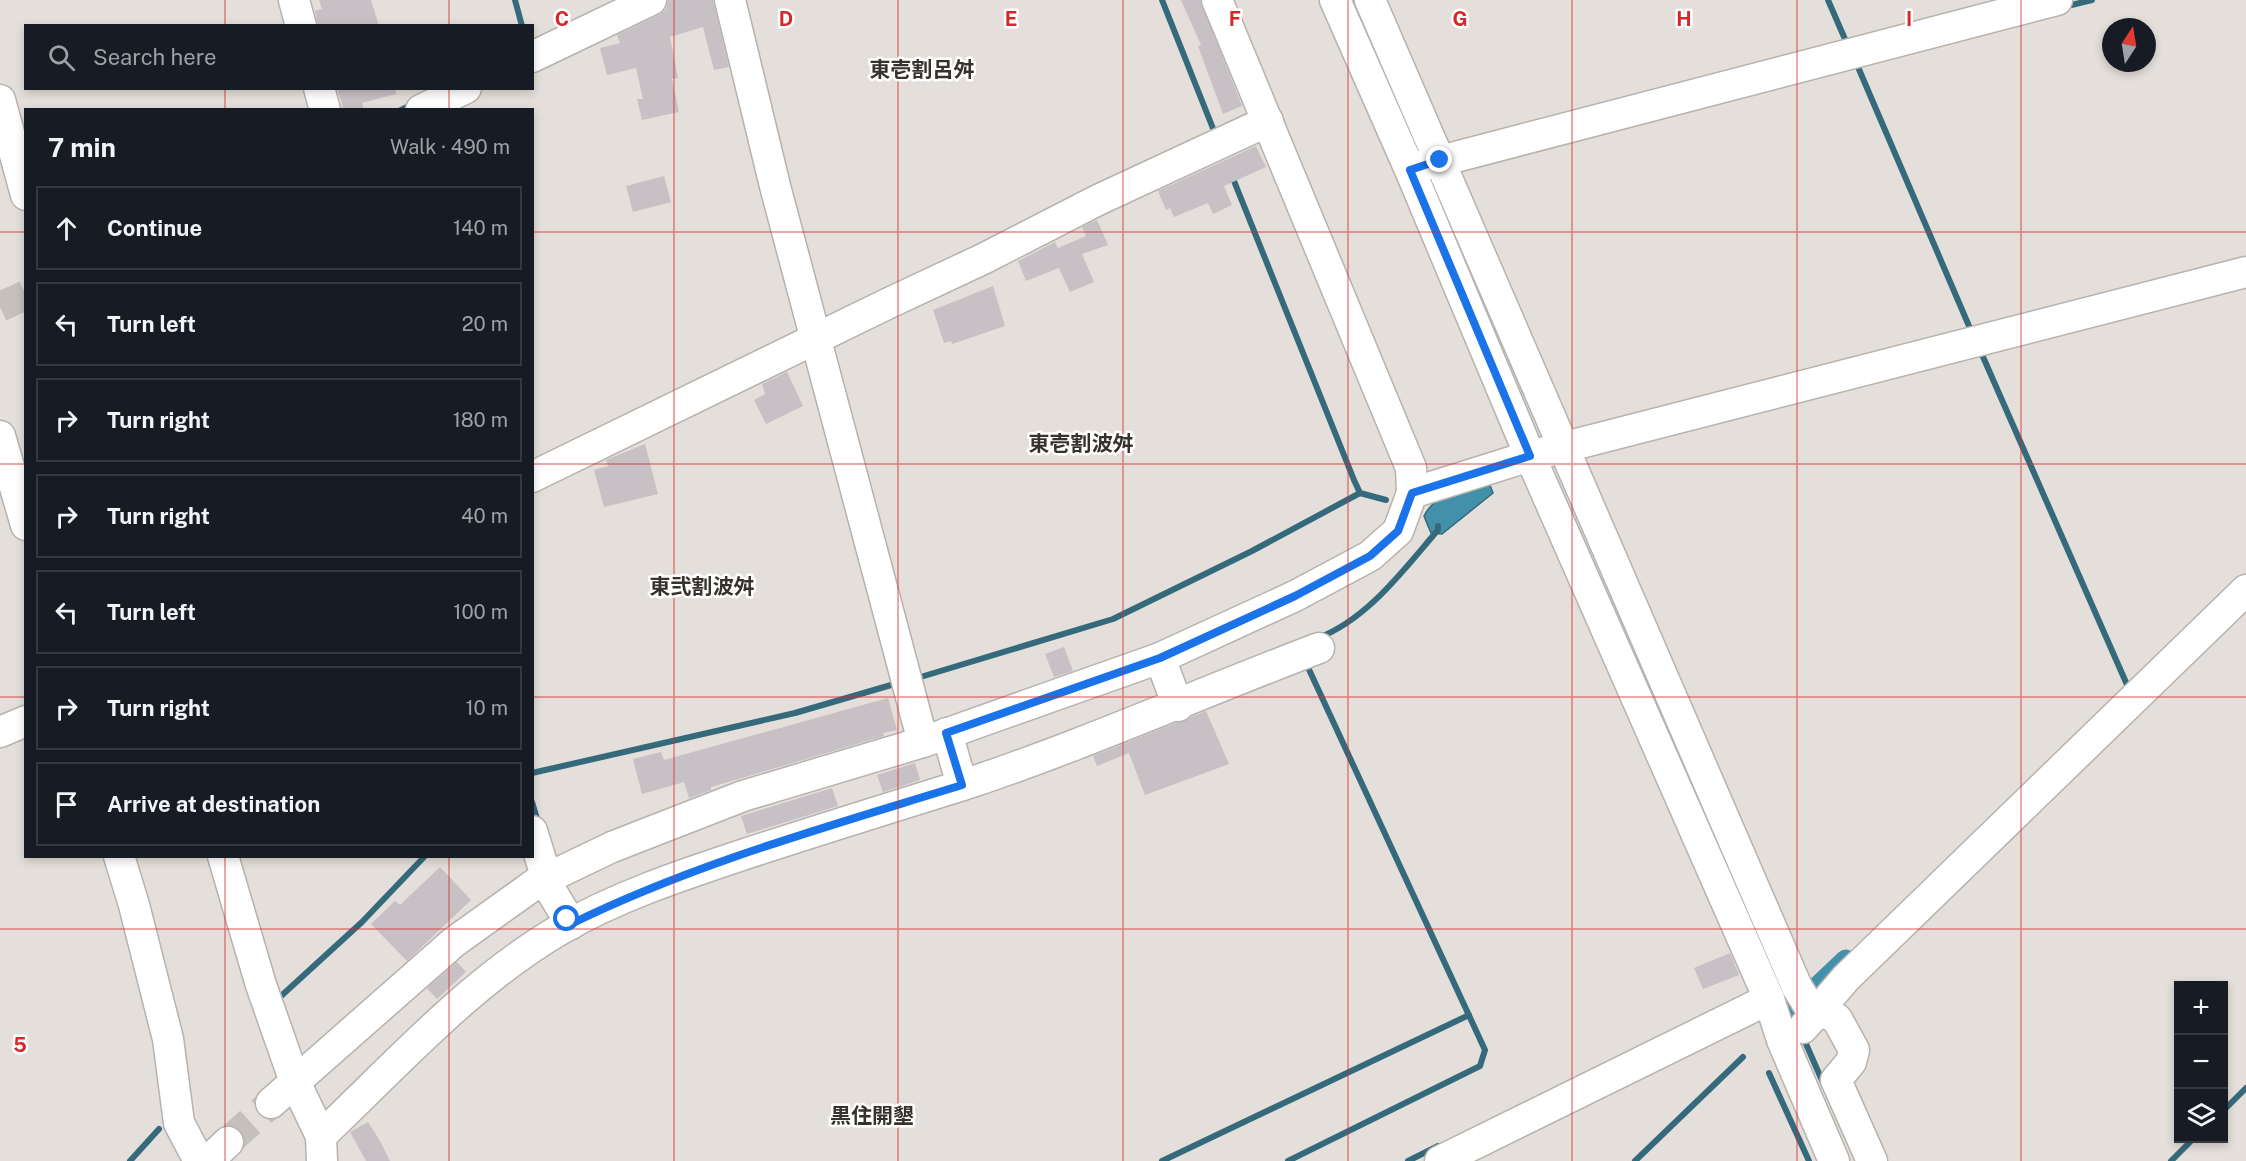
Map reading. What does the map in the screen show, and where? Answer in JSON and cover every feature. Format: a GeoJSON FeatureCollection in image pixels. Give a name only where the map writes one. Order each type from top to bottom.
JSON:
{"type":"FeatureCollection","features":[{"type":"Feature","properties":{"kind":"street"},"geometry":{"type":"LineString","coordinates":[[294,0],[300,24]]}},
{"type":"Feature","properties":{"kind":"street"},"geometry":{"type":"LineString","coordinates":[[534,56],[651,0]]}},
{"type":"Feature","properties":{"kind":"street"},"geometry":{"type":"LineString","coordinates":[[730,0],[906,680],[934,738],[960,778]]}},
{"type":"Feature","properties":{"kind":"street"},"geometry":{"type":"LineString","coordinates":[[271,1103],[454,942],[496,910],[547,878],[612,847],[743,796],[934,738],[1160,658],[1295,596],[1370,556],[1398,531],[1412,493],[1411,468],[1217,0]]}},
{"type":"Feature","properties":{"kind":"street"},"geometry":{"type":"LineString","coordinates":[[1335,0],[1432,166]]}},
{"type":"Feature","properties":{"kind":"street"},"geometry":{"type":"LineString","coordinates":[[1370,0],[1432,166],[1769,999],[1804,1017],[1837,1019],[1854,1050],[1851,1062],[1836,1080],[1872,1161]]}},
{"type":"Feature","properties":{"kind":"street"},"geometry":{"type":"LineString","coordinates":[[1432,166],[2057,0]]}},
{"type":"Feature","properties":{"kind":"street"},"geometry":{"type":"LineString","coordinates":[[320,90],[324,108]]}},
{"type":"Feature","properties":{"kind":"street"},"geometry":{"type":"LineString","coordinates":[[424,108],[462,90]]}},
{"type":"Feature","properties":{"kind":"street"},"geometry":{"type":"LineString","coordinates":[[0,100],[24,188]]}},
{"type":"Feature","properties":{"kind":"street"},"geometry":{"type":"LineString","coordinates":[[534,476],[814,330],[983,259],[1162,169],[1220,145],[1268,121]]}},
{"type":"Feature","properties":{"kind":"street"},"geometry":{"type":"LineString","coordinates":[[1412,493],[1549,451],[2246,272]]}},
{"type":"Feature","properties":{"kind":"street"},"geometry":{"type":"LineString","coordinates":[[0,436],[24,518]]}},
{"type":"Feature","properties":{"kind":"street"},"geometry":{"type":"LineString","coordinates":[[1549,451],[1804,1017],[1834,1161]]}},
{"type":"Feature","properties":{"kind":"street"},"geometry":{"type":"LineString","coordinates":[[1804,1017],[2246,590]]}},
{"type":"Feature","properties":{"kind":"street"},"geometry":{"type":"LineString","coordinates":[[224,858],[261,986],[295,1082],[322,1148],[478,988],[567,918],[695,870],[960,778],[1308,652]]}},
{"type":"Feature","properties":{"kind":"street"},"geometry":{"type":"LineString","coordinates":[[1160,658],[1176,699]]}},
{"type":"Feature","properties":{"kind":"street"},"geometry":{"type":"LineString","coordinates":[[0,732],[24,722]]}},
{"type":"Feature","properties":{"kind":"street"},"geometry":{"type":"LineString","coordinates":[[534,837],[550,889],[567,918]]}},
{"type":"Feature","properties":{"kind":"street"},"geometry":{"type":"LineString","coordinates":[[120,858],[168,1039],[179,1123],[199,1161]]}},
{"type":"Feature","properties":{"kind":"street"},"geometry":{"type":"LineString","coordinates":[[1440,1161],[1769,999]]}},
{"type":"Feature","properties":{"kind":"water"},"geometry":{"type":"Polygon","coordinates":[[[1488,480],[1493,493],[1442,534],[1431,533],[1424,516],[1429,508],[1443,496],[1488,480]]]}},
{"type":"Feature","properties":{"kind":"building"},"geometry":{"type":"Polygon","coordinates":[[[319,0],[371,0],[378,24],[318,24],[315,11],[322,9],[319,0]]]}},
{"type":"Feature","properties":{"kind":"building"},"geometry":{"type":"Polygon","coordinates":[[[668,0],[713,0],[729,67],[714,70],[703,27],[670,37],[678,78],[672,79],[679,112],[642,120],[637,99],[643,99],[636,68],[607,75],[600,48],[620,43],[617,35],[659,15],[666,9],[668,0]]]}},
{"type":"Feature","properties":{"kind":"building"},"geometry":{"type":"Polygon","coordinates":[[[1181,0],[1200,0],[1242,106],[1223,114],[1198,46],[1201,45],[1181,0]]]}},
{"type":"Feature","properties":{"kind":"building"},"geometry":{"type":"Polygon","coordinates":[[[338,90],[395,90],[396,94],[362,103],[363,108],[343,108],[338,90]]]}},
{"type":"Feature","properties":{"kind":"building"},"geometry":{"type":"Polygon","coordinates":[[[1256,146],[1266,167],[1224,186],[1232,205],[1213,214],[1208,203],[1174,217],[1170,208],[1166,210],[1158,191],[1256,146]]]}},
{"type":"Feature","properties":{"kind":"building"},"geometry":{"type":"Polygon","coordinates":[[[664,176],[671,202],[633,212],[626,186],[664,176]]]}},
{"type":"Feature","properties":{"kind":"building"},"geometry":{"type":"Polygon","coordinates":[[[1097,220],[1108,245],[1082,254],[1094,282],[1070,292],[1059,268],[1026,281],[1018,261],[1055,242],[1058,248],[1086,236],[1082,227],[1097,220]]]}},
{"type":"Feature","properties":{"kind":"building"},"geometry":{"type":"Polygon","coordinates":[[[993,286],[1005,326],[952,344],[951,341],[944,343],[933,310],[993,286]]]}},
{"type":"Feature","properties":{"kind":"building"},"geometry":{"type":"Polygon","coordinates":[[[787,372],[803,406],[766,424],[754,400],[765,394],[762,384],[787,372]]]}},
{"type":"Feature","properties":{"kind":"building"},"geometry":{"type":"Polygon","coordinates":[[[645,444],[658,494],[604,507],[594,470],[608,466],[606,460],[645,444]]]}},
{"type":"Feature","properties":{"kind":"building"},"geometry":{"type":"Polygon","coordinates":[[[1064,647],[1073,671],[1054,677],[1045,654],[1064,647]]]}},
{"type":"Feature","properties":{"kind":"building"},"geometry":{"type":"Polygon","coordinates":[[[888,698],[897,730],[883,733],[884,736],[711,787],[711,790],[689,798],[684,782],[642,794],[633,759],[661,752],[664,760],[888,698]]]}},
{"type":"Feature","properties":{"kind":"building"},"geometry":{"type":"Polygon","coordinates":[[[1206,711],[1229,764],[1145,795],[1129,753],[1097,766],[1093,756],[1206,711]]]}},
{"type":"Feature","properties":{"kind":"building"},"geometry":{"type":"Polygon","coordinates":[[[915,763],[920,780],[883,792],[877,775],[915,763]]]}},
{"type":"Feature","properties":{"kind":"building"},"geometry":{"type":"Polygon","coordinates":[[[832,788],[838,806],[747,834],[741,816],[832,788]]]}},
{"type":"Feature","properties":{"kind":"building"},"geometry":{"type":"Polygon","coordinates":[[[440,867],[471,900],[407,961],[371,924],[395,901],[400,905],[440,867]]]}},
{"type":"Feature","properties":{"kind":"building"},"geometry":{"type":"Polygon","coordinates":[[[1730,953],[1739,975],[1703,989],[1694,968],[1730,953]]]}},
{"type":"Feature","properties":{"kind":"building"},"geometry":{"type":"Polygon","coordinates":[[[457,962],[466,972],[437,999],[427,988],[457,962]]]}},
{"type":"Feature","properties":{"kind":"building"},"geometry":{"type":"Polygon","coordinates":[[[368,1122],[390,1161],[366,1161],[350,1132],[368,1122]]]}},
{"type":"Feature","properties":{"kind":"waterway"},"geometry":{"type":"LineString","coordinates":[[515,0],[521,24]]}},
{"type":"Feature","properties":{"kind":"waterway"},"geometry":{"type":"LineString","coordinates":[[1162,0],[1216,136]]}},
{"type":"Feature","properties":{"kind":"waterway"},"geometry":{"type":"LineString","coordinates":[[1828,0],[1848,46]]}},
{"type":"Feature","properties":{"kind":"waterway"},"geometry":{"type":"LineString","coordinates":[[2063,7],[2092,0]]}},
{"type":"Feature","properties":{"kind":"waterway"},"geometry":{"type":"LineString","coordinates":[[1855,60],[1972,333]]}},
{"type":"Feature","properties":{"kind":"waterway"},"geometry":{"type":"LineString","coordinates":[[405,108],[413,104]]}},
{"type":"Feature","properties":{"kind":"waterway"},"geometry":{"type":"LineString","coordinates":[[1232,176],[1360,493],[1386,500]]}},
{"type":"Feature","properties":{"kind":"waterway"},"geometry":{"type":"LineString","coordinates":[[1980,350],[2128,687]]}},
{"type":"Feature","properties":{"kind":"waterway"},"geometry":{"type":"LineString","coordinates":[[914,679],[1113,619],[1252,551],[1360,493]]}},
{"type":"Feature","properties":{"kind":"waterway"},"geometry":{"type":"LineString","coordinates":[[1318,638],[1336,630],[1369,606],[1412,561],[1438,530],[1438,526]]}},
{"type":"Feature","properties":{"kind":"waterway"},"geometry":{"type":"LineString","coordinates":[[1288,1161],[1480,1066],[1485,1050],[1306,663]]}},
{"type":"Feature","properties":{"kind":"waterway"},"geometry":{"type":"LineString","coordinates":[[534,773],[795,713],[898,683]]}},
{"type":"Feature","properties":{"kind":"waterway"},"geometry":{"type":"LineString","coordinates":[[534,809],[539,825]]}},
{"type":"Feature","properties":{"kind":"waterway"},"geometry":{"type":"LineString","coordinates":[[280,997],[362,922],[423,858]]}},
{"type":"Feature","properties":{"kind":"waterway"},"geometry":{"type":"LineString","coordinates":[[1792,1011],[1846,960]]}},
{"type":"Feature","properties":{"kind":"waterway"},"geometry":{"type":"LineString","coordinates":[[1784,993],[1796,1022]]}},
{"type":"Feature","properties":{"kind":"waterway"},"geometry":{"type":"LineString","coordinates":[[1162,1161],[1469,1015]]}},
{"type":"Feature","properties":{"kind":"waterway"},"geometry":{"type":"LineString","coordinates":[[1803,1037],[1824,1085]]}},
{"type":"Feature","properties":{"kind":"waterway"},"geometry":{"type":"LineString","coordinates":[[1635,1161],[1743,1057]]}},
{"type":"Feature","properties":{"kind":"waterway"},"geometry":{"type":"LineString","coordinates":[[1769,1073],[1809,1161]]}},
{"type":"Feature","properties":{"kind":"waterway"},"geometry":{"type":"LineString","coordinates":[[2228,1106],[2246,1088]]}},
{"type":"Feature","properties":{"kind":"waterway"},"geometry":{"type":"LineString","coordinates":[[130,1161],[159,1129]]}},
{"type":"Feature","properties":{"kind":"waterway"},"geometry":{"type":"LineString","coordinates":[[2171,1161],[2189,1143]]}},
{"type":"Feature","properties":{"kind":"waterway"},"geometry":{"type":"LineString","coordinates":[[1408,1161],[1438,1146]]}},
{"type":"Feature","properties":{"kind":"tunnel"},"geometry":{"type":"LineString","coordinates":[[0,307],[24,296]]}},
{"type":"Feature","properties":{"kind":"tunnel"},"geometry":{"type":"LineString","coordinates":[[228,1142],[271,1103]]}},
{"type":"Feature","properties":{"kind":"district","name":"東壱割呂舛"},"geometry":{"type":"Point","coordinates":[922,69]}},
{"type":"Feature","properties":{"kind":"district","name":"東壱割波舛"},"geometry":{"type":"Point","coordinates":[1081,443]}},
{"type":"Feature","properties":{"kind":"district","name":"東弐割波舛"},"geometry":{"type":"Point","coordinates":[702,586]}},
{"type":"Feature","properties":{"kind":"district","name":"黒住開墾"},"geometry":{"type":"Point","coordinates":[872,1115]}},
{"type":"Feature","properties":{"kind":"route"},"geometry":{"type":"LineString","coordinates":[[567,919],[571,924],[639,892],[695,870],[962,785],[946,733],[1160,658],[1295,596],[1370,556],[1398,531],[1412,493],[1530,456],[1410,170],[1440,160]]}}]}
